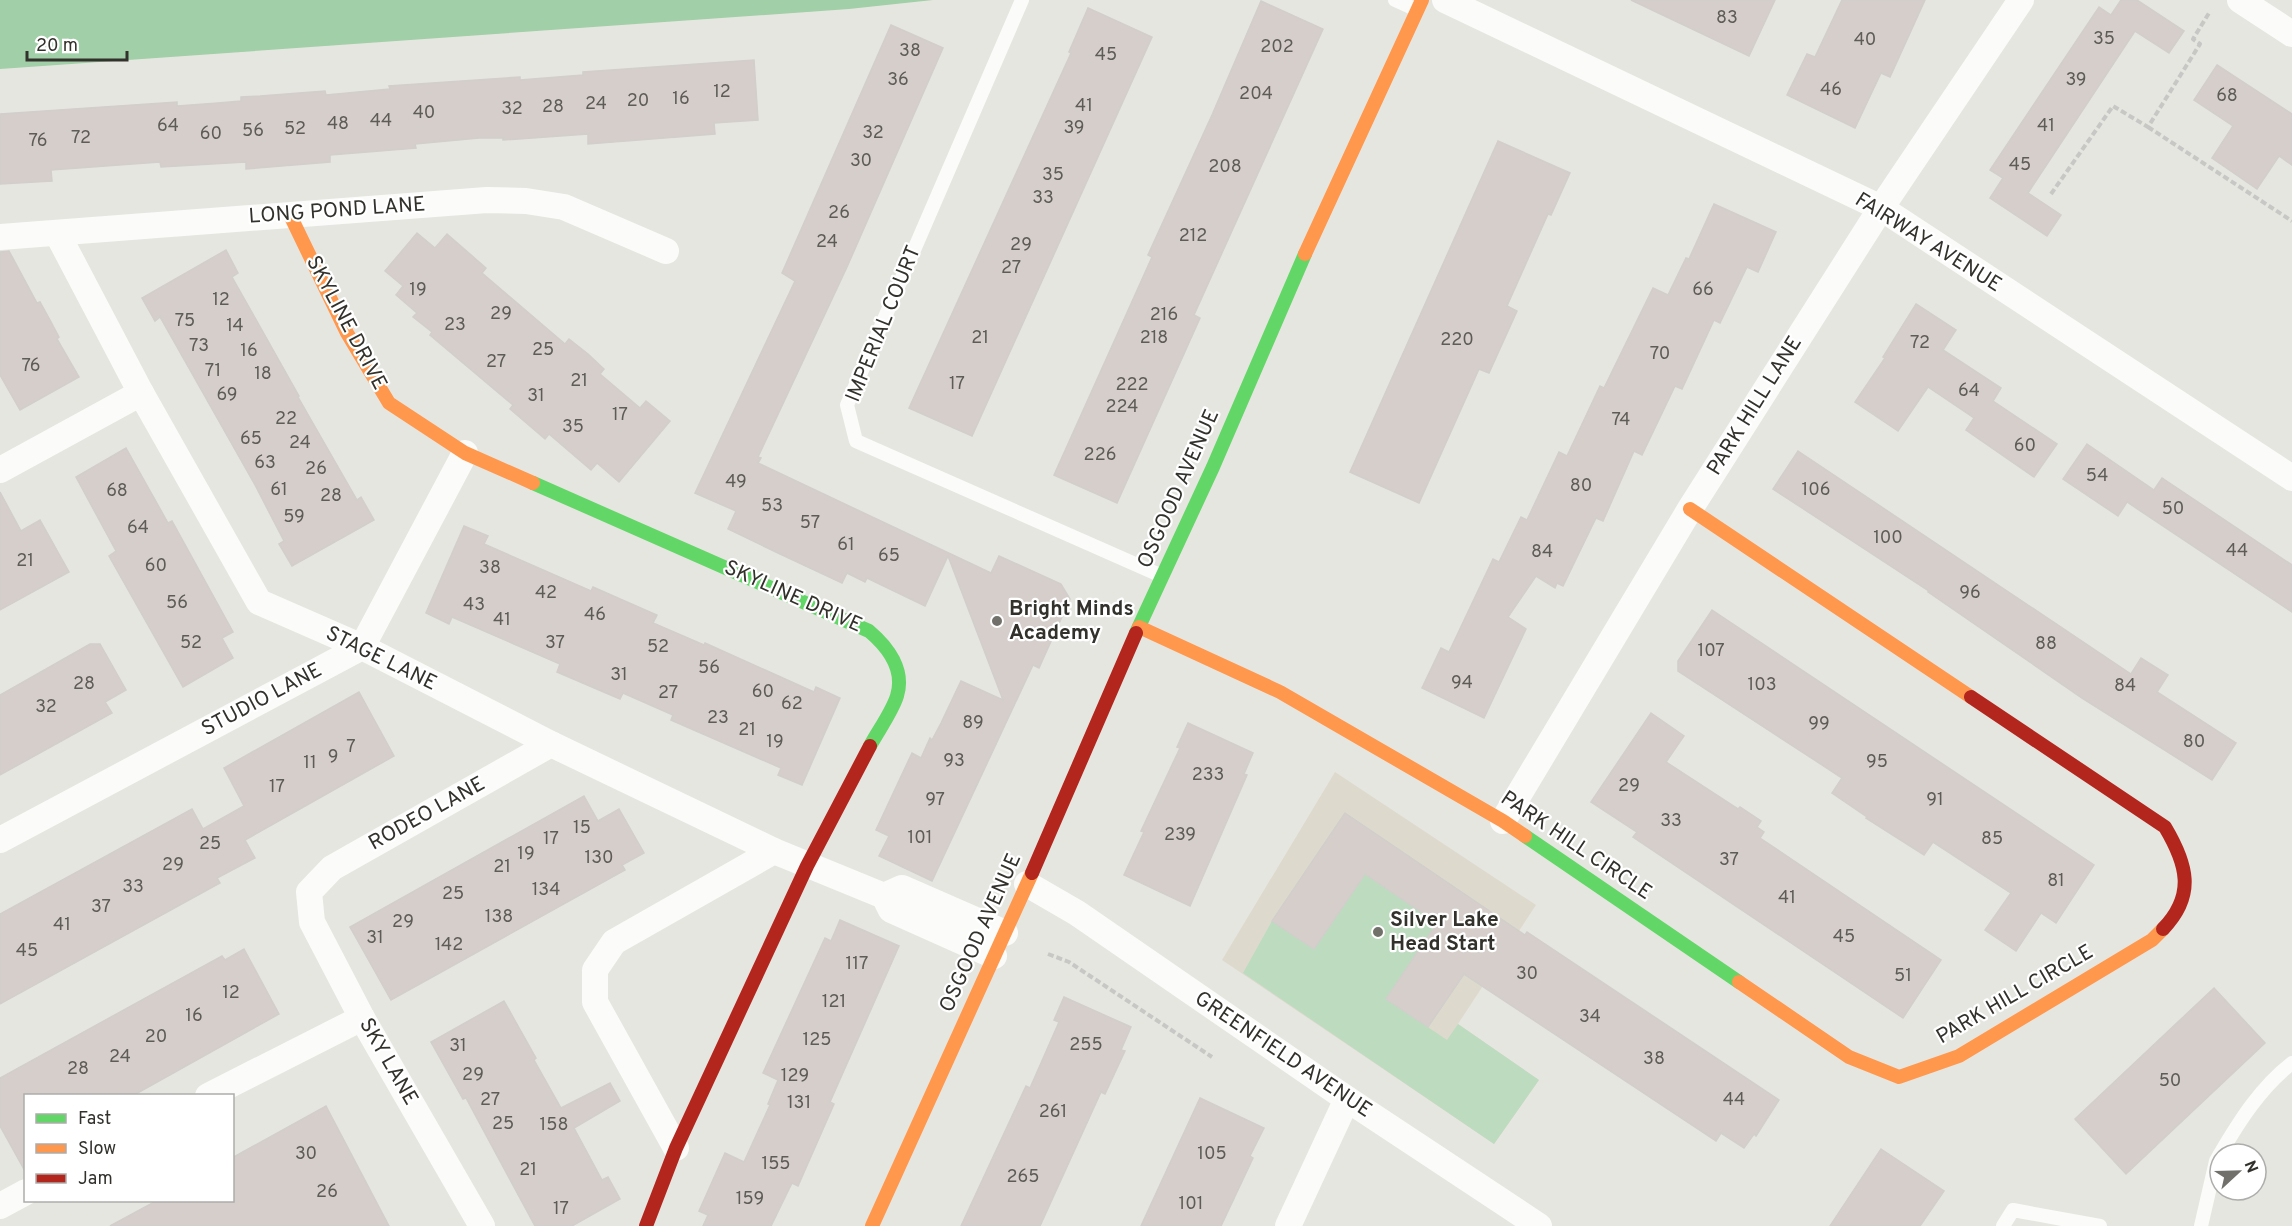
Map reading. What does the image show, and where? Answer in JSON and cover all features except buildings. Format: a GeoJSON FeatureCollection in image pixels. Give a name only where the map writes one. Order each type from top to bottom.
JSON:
{"type":"FeatureCollection","features":[{"type":"Feature","properties":{"kind":"street","name":"FAIRWAY AVENUE"},"geometry":{"type":"LineString","coordinates":[[1445,0],[1881,208],[2292,478]]}},
{"type":"Feature","properties":{"kind":"street","name":"PARK HILL LANE"},"geometry":{"type":"LineString","coordinates":[[1503,821],[1690,509],[1881,208],[2020,0]]}},
{"type":"Feature","properties":{"kind":"street"},"geometry":{"type":"LineString","coordinates":[[2240,0],[2292,34]]}},
{"type":"Feature","properties":{"kind":"street","name":"OSGOOD AVENUE"},"geometry":{"type":"LineString","coordinates":[[872,1226],[1027,884],[1139,627],[1218,456],[1321,218],[1420,5]]}},
{"type":"Feature","properties":{"kind":"street","name":"LONG POND LANE"},"geometry":{"type":"LineString","coordinates":[[0,237],[487,200],[526,201],[564,207],[666,251]]}},
{"type":"Feature","properties":{"kind":"street","name":"SKYLINE DRIVE"},"geometry":{"type":"LineString","coordinates":[[290,215],[347,333],[389,403],[465,453],[869,631],[884,642],[894,658],[898,676],[897,696],[807,866],[675,1148],[646,1226]]}},
{"type":"Feature","properties":{"kind":"street","name":"STAGE LANE"},"geometry":{"type":"LineString","coordinates":[[57,233],[141,393],[259,602],[362,647],[550,744],[807,866],[884,896],[902,888],[999,944]]}},
{"type":"Feature","properties":{"kind":"street"},"geometry":{"type":"LineString","coordinates":[[0,470],[141,393]]}},
{"type":"Feature","properties":{"kind":"street"},"geometry":{"type":"LineString","coordinates":[[362,647],[465,453]]}},
{"type":"Feature","properties":{"kind":"street","name":"PARK HILL CIRCLE"},"geometry":{"type":"LineString","coordinates":[[1139,627],[1280,692],[1503,821],[1849,1058],[1899,1077],[1959,1056],[2152,940],[2171,922],[2183,903],[2186,881],[2176,844],[2165,827],[1690,509]]}},
{"type":"Feature","properties":{"kind":"street","name":"STUDIO LANE"},"geometry":{"type":"LineString","coordinates":[[0,840],[362,647]]}},
{"type":"Feature","properties":{"kind":"street","name":"RODEO LANE"},"geometry":{"type":"LineString","coordinates":[[309,892],[332,868],[550,744]]}},
{"type":"Feature","properties":{"kind":"street"},"geometry":{"type":"LineString","coordinates":[[675,1148],[595,1002],[595,970],[614,942],[774,851]]}},
{"type":"Feature","properties":{"kind":"street","name":"GREENFIELD AVENUE"},"geometry":{"type":"LineString","coordinates":[[1027,884],[1077,913],[1347,1099],[1539,1226]]}},
{"type":"Feature","properties":{"kind":"street","name":"SKY LANE"},"geometry":{"type":"LineString","coordinates":[[309,892],[312,922],[362,1018],[482,1226]]}},
{"type":"Feature","properties":{"kind":"street"},"geometry":{"type":"LineString","coordinates":[[210,1094],[362,1018]]}},
{"type":"Feature","properties":{"kind":"street"},"geometry":{"type":"LineString","coordinates":[[1288,1226],[1347,1099]]}},
{"type":"Feature","properties":{"kind":"street"},"geometry":{"type":"LineString","coordinates":[[0,1206],[24,1193]]}},
{"type":"Feature","properties":{"kind":"street"},"geometry":{"type":"LineString","coordinates":[[0,1215],[6,1226]]}},
{"type":"Feature","properties":{"kind":"lane","name":"IMPERIAL COURT"},"geometry":{"type":"LineString","coordinates":[[1022,0],[847,405],[856,441],[1162,576]]}},
{"type":"Feature","properties":{"kind":"lane"},"geometry":{"type":"LineString","coordinates":[[1395,0],[1420,5]]}},
{"type":"Feature","properties":{"kind":"lane"},"geometry":{"type":"LineString","coordinates":[[2227,1142],[2274,1077],[2292,1063]]}},
{"type":"Feature","properties":{"kind":"lane"},"geometry":{"type":"LineString","coordinates":[[2201,1226],[2208,1196]]}},
{"type":"Feature","properties":{"kind":"lane"},"geometry":{"type":"LineString","coordinates":[[2003,1226],[2013,1210],[2100,1226]]}},
{"type":"Feature","properties":{"kind":"path"},"geometry":{"type":"LineString","coordinates":[[2148,127],[2200,44],[2193,39],[2209,13]]}},
{"type":"Feature","properties":{"kind":"path"},"geometry":{"type":"LineString","coordinates":[[2051,194],[2113,106],[2292,221]]}},
{"type":"Feature","properties":{"kind":"path"},"geometry":{"type":"LineString","coordinates":[[1048,954],[1069,962],[1212,1057]]}},
{"type":"Feature","properties":{"kind":"shaded area","name":"Silver Lake Head Start"},"geometry":{"type":"Polygon","coordinates":[[[1335,772],[1536,905],[1458,1024],[1539,1080],[1494,1144],[1222,960],[1335,772]]]}},
{"type":"Feature","properties":{"kind":"green space"},"geometry":{"type":"Polygon","coordinates":[[[0,0],[933,0],[849,9],[0,69],[0,0]]]}},
{"type":"Feature","properties":{"kind":"green space"},"geometry":{"type":"Polygon","coordinates":[[[1365,874],[1437,923],[1386,999],[1447,1040],[1458,1024],[1539,1080],[1494,1144],[1243,973],[1272,921],[1314,949],[1365,874]]]}},
{"type":"Feature","properties":{"kind":"traffic: fast"},"geometry":{"type":"LineString","coordinates":[[1136,633],[1213,467],[1305,254]]}},
{"type":"Feature","properties":{"kind":"traffic: fast"},"geometry":{"type":"LineString","coordinates":[[533,483],[869,631],[883,644],[897,668],[899,677],[897,696],[892,708],[870,746]]}},
{"type":"Feature","properties":{"kind":"traffic: fast"},"geometry":{"type":"LineString","coordinates":[[1525,836],[1739,982]]}},
{"type":"Feature","properties":{"kind":"traffic: slow"},"geometry":{"type":"LineString","coordinates":[[1305,254],[1422,0]]}},
{"type":"Feature","properties":{"kind":"traffic: slow"},"geometry":{"type":"LineString","coordinates":[[290,215],[347,333],[389,403],[465,453],[533,483]]}},
{"type":"Feature","properties":{"kind":"traffic: slow"},"geometry":{"type":"LineString","coordinates":[[1690,509],[1971,697]]}},
{"type":"Feature","properties":{"kind":"traffic: slow"},"geometry":{"type":"LineString","coordinates":[[1139,627],[1280,692],[1525,836]]}},
{"type":"Feature","properties":{"kind":"traffic: slow"},"geometry":{"type":"LineString","coordinates":[[872,1226],[1032,873]]}},
{"type":"Feature","properties":{"kind":"traffic: slow"},"geometry":{"type":"LineString","coordinates":[[1739,982],[1849,1057],[1899,1077],[1959,1056],[2152,940],[2163,929]]}},
{"type":"Feature","properties":{"kind":"traffic: jam"},"geometry":{"type":"LineString","coordinates":[[1032,873],[1136,633]]}},
{"type":"Feature","properties":{"kind":"traffic: jam"},"geometry":{"type":"LineString","coordinates":[[1971,697],[2165,827],[2179,854],[2185,879],[2180,904],[2163,929]]}},
{"type":"Feature","properties":{"kind":"traffic: jam"},"geometry":{"type":"LineString","coordinates":[[646,1226],[676,1148],[807,866],[870,746]]}},
{"type":"Feature","properties":{"kind":"place","name":"Bright Minds Academy"},"geometry":{"type":"Point","coordinates":[997,621]}},
{"type":"Feature","properties":{"kind":"place","name":"Silver Lake Head Start"},"geometry":{"type":"Point","coordinates":[1378,932]}}]}
